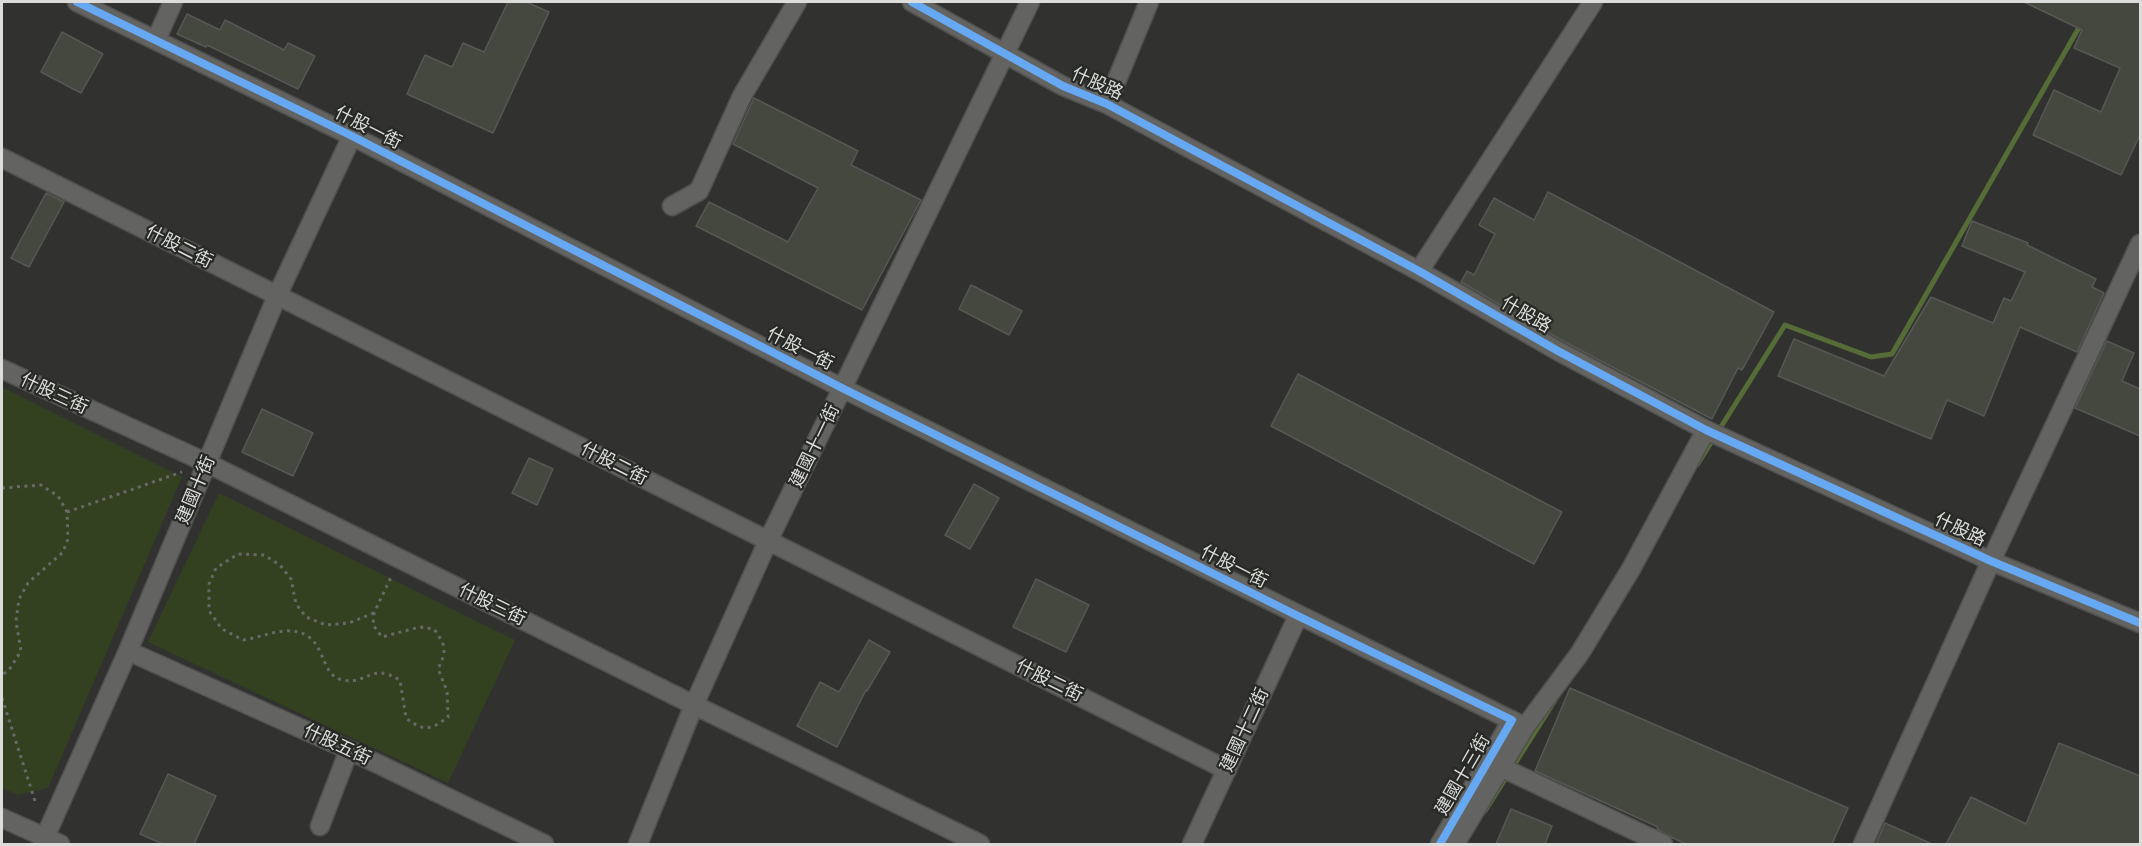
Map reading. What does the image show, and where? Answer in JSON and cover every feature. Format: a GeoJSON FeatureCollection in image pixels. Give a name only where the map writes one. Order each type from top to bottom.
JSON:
{"type":"FeatureCollection","features":[{"type":"Feature","properties":{"kind":"street","name":"什股一街"},"geometry":{"type":"LineString","coordinates":[[77,2],[352,136],[844,389],[1519,724]]}},
{"type":"Feature","properties":{"kind":"street"},"geometry":{"type":"LineString","coordinates":[[156,40],[173,2]]}},
{"type":"Feature","properties":{"kind":"street"},"geometry":{"type":"LineString","coordinates":[[672,206],[699,191],[742,96],[797,2]]}},
{"type":"Feature","properties":{"kind":"street","name":"建國十一街"},"geometry":{"type":"LineString","coordinates":[[638,844],[694,705],[768,541],[844,389],[1030,2]]}},
{"type":"Feature","properties":{"kind":"street"},"geometry":{"type":"LineString","coordinates":[[1107,104],[1149,2]]}},
{"type":"Feature","properties":{"kind":"street"},"geometry":{"type":"LineString","coordinates":[[1419,271],[1593,2]]}},
{"type":"Feature","properties":{"kind":"street","name":"什股路"},"geometry":{"type":"LineString","coordinates":[[922,4],[1006,55],[1063,86],[1107,104],[1419,271],[1558,351],[1706,430],[1991,561],[2140,623]]}},
{"type":"Feature","properties":{"kind":"street","name":"建國十街"},"geometry":{"type":"LineString","coordinates":[[49,842],[277,296],[352,136]]}},
{"type":"Feature","properties":{"kind":"street","name":"什股二街"},"geometry":{"type":"LineString","coordinates":[[2,158],[1227,770]]}},
{"type":"Feature","properties":{"kind":"street"},"geometry":{"type":"LineString","coordinates":[[1863,844],[1991,561],[2140,244]]}},
{"type":"Feature","properties":{"kind":"street","name":"什股三街"},"geometry":{"type":"LineString","coordinates":[[2,369],[207,463],[694,705],[981,844]]}},
{"type":"Feature","properties":{"kind":"street","name":"建國十三街"},"geometry":{"type":"LineString","coordinates":[[1440,844],[1495,765],[1519,724],[1580,653],[1631,569],[1706,430]]}},
{"type":"Feature","properties":{"kind":"street","name":"建國十二街"},"geometry":{"type":"LineString","coordinates":[[1192,844],[1298,616]]}},
{"type":"Feature","properties":{"kind":"street","name":"什股五街"},"geometry":{"type":"LineString","coordinates":[[128,651],[349,750],[544,844]]}},
{"type":"Feature","properties":{"kind":"street"},"geometry":{"type":"LineString","coordinates":[[320,826],[349,750]]}},
{"type":"Feature","properties":{"kind":"street"},"geometry":{"type":"LineString","coordinates":[[1455,844],[1495,765],[1663,844]]}},
{"type":"Feature","properties":{"kind":"street"},"geometry":{"type":"LineString","coordinates":[[2,818],[49,842]]}},
{"type":"Feature","properties":{"kind":"path"},"geometry":{"type":"LineString","coordinates":[[67,512],[182,472]]}},
{"type":"Feature","properties":{"kind":"path"},"geometry":{"type":"LineString","coordinates":[[2,488],[41,485],[58,496],[67,512],[68,539],[63,552],[28,583],[19,599],[16,621],[21,651],[9,670],[2,675]]}},
{"type":"Feature","properties":{"kind":"path"},"geometry":{"type":"LineString","coordinates":[[374,613],[349,622],[326,625],[306,617],[296,604],[291,579],[280,565],[264,555],[238,554],[216,568],[209,584],[209,611],[222,629],[243,640],[284,631],[300,633],[314,639],[331,674],[342,680],[362,679],[378,672],[388,673],[400,680],[406,718],[418,727],[435,728],[448,717],[447,692],[438,669],[444,656],[444,644],[434,629],[420,627],[382,637],[372,625],[374,613],[392,575]]}},
{"type":"Feature","properties":{"kind":"path"},"geometry":{"type":"LineString","coordinates":[[2,698],[35,801]]}},
{"type":"Feature","properties":{"kind":"green space"},"geometry":{"type":"Polygon","coordinates":[[[2,387],[182,477],[48,788],[18,795],[2,788],[2,387]]]}},
{"type":"Feature","properties":{"kind":"green space"},"geometry":{"type":"Polygon","coordinates":[[[219,493],[515,640],[448,783],[148,642],[219,493]]]}},
{"type":"Feature","properties":{"kind":"building"},"geometry":{"type":"Polygon","coordinates":[[[508,2],[526,2],[549,12],[493,133],[407,94],[425,55],[452,67],[463,43],[484,52],[508,2]]]}},
{"type":"Feature","properties":{"kind":"building"},"geometry":{"type":"Polygon","coordinates":[[[2024,2],[2140,2],[2140,135],[2121,175],[2033,135],[2054,90],[2101,112],[2120,68],[2074,48],[2082,30],[2024,2]]]}},
{"type":"Feature","properties":{"kind":"building"},"geometry":{"type":"Polygon","coordinates":[[[187,14],[220,30],[225,20],[284,50],[288,43],[315,56],[298,89],[207,45],[206,47],[177,34],[187,14]]]}},
{"type":"Feature","properties":{"kind":"building"},"geometry":{"type":"Polygon","coordinates":[[[62,32],[103,54],[81,93],[41,72],[62,32]]]}},
{"type":"Feature","properties":{"kind":"building"},"geometry":{"type":"Polygon","coordinates":[[[754,98],[858,151],[851,165],[921,200],[862,310],[696,226],[709,202],[788,242],[818,188],[733,144],[754,98]]]}},
{"type":"Feature","properties":{"kind":"building"},"geometry":{"type":"Polygon","coordinates":[[[1548,192],[1774,312],[1742,370],[1738,368],[1712,419],[1563,341],[1461,282],[1467,271],[1474,275],[1495,234],[1479,225],[1494,198],[1534,220],[1548,192]]]}},
{"type":"Feature","properties":{"kind":"building"},"geometry":{"type":"Polygon","coordinates":[[[46,193],[64,202],[29,267],[11,258],[46,193]]]}},
{"type":"Feature","properties":{"kind":"building"},"geometry":{"type":"Polygon","coordinates":[[[1972,221],[2028,243],[2027,245],[2096,279],[2092,287],[2104,293],[2077,352],[2020,327],[1984,416],[1947,400],[1931,439],[1778,376],[1794,339],[1884,376],[1931,297],[1993,323],[2004,298],[2011,301],[2025,272],[1962,246],[1972,221]]]}},
{"type":"Feature","properties":{"kind":"building"},"geometry":{"type":"Polygon","coordinates":[[[971,285],[1022,311],[1009,335],[959,309],[971,285]]]}},
{"type":"Feature","properties":{"kind":"building"},"geometry":{"type":"Polygon","coordinates":[[[2107,341],[2134,353],[2122,381],[2140,389],[2140,436],[2075,408],[2107,341]]]}},
{"type":"Feature","properties":{"kind":"building"},"geometry":{"type":"Polygon","coordinates":[[[1298,374],[1562,512],[1534,564],[1271,426],[1298,374]]]}},
{"type":"Feature","properties":{"kind":"building"},"geometry":{"type":"Polygon","coordinates":[[[262,409],[313,433],[293,476],[242,452],[262,409]]]}},
{"type":"Feature","properties":{"kind":"building"},"geometry":{"type":"Polygon","coordinates":[[[529,458],[553,469],[537,505],[512,493],[529,458]]]}},
{"type":"Feature","properties":{"kind":"building"},"geometry":{"type":"Polygon","coordinates":[[[974,484],[999,498],[970,549],[945,535],[974,484]]]}},
{"type":"Feature","properties":{"kind":"building"},"geometry":{"type":"Polygon","coordinates":[[[1036,579],[1089,605],[1066,652],[1013,627],[1036,579]]]}},
{"type":"Feature","properties":{"kind":"building"},"geometry":{"type":"Polygon","coordinates":[[[869,640],[890,652],[866,690],[837,747],[797,726],[820,682],[839,692],[869,640]]]}},
{"type":"Feature","properties":{"kind":"building"},"geometry":{"type":"Polygon","coordinates":[[[1570,688],[1848,808],[1832,844],[1686,844],[1657,829],[1658,827],[1535,771],[1570,688]]]}},
{"type":"Feature","properties":{"kind":"building"},"geometry":{"type":"Polygon","coordinates":[[[2059,743],[2140,776],[2140,844],[1946,844],[1971,797],[2026,824],[2059,743]]]}},
{"type":"Feature","properties":{"kind":"building"},"geometry":{"type":"Polygon","coordinates":[[[168,774],[216,796],[194,844],[163,844],[140,834],[168,774]]]}},
{"type":"Feature","properties":{"kind":"building"},"geometry":{"type":"Polygon","coordinates":[[[1511,809],[1552,826],[1545,844],[1496,844],[1511,809]]]}},
{"type":"Feature","properties":{"kind":"building"},"geometry":{"type":"Polygon","coordinates":[[[1885,823],[1932,844],[1876,844],[1885,823]]]}},
{"type":"Feature","properties":{"kind":"waterway"},"geometry":{"type":"LineString","coordinates":[[1697,465],[1785,325],[1871,357],[1892,354],[2081,24]]}},
{"type":"Feature","properties":{"kind":"waterway"},"geometry":{"type":"LineString","coordinates":[[1485,811],[1554,702]]}},
{"type":"Feature","properties":{"kind":"cycle path"},"geometry":{"type":"LineString","coordinates":[[77,2],[352,136],[844,389],[1298,616],[1512,720],[1440,844]]}},
{"type":"Feature","properties":{"kind":"cycle path"},"geometry":{"type":"LineString","coordinates":[[912,2],[1063,86],[1107,104],[1419,271],[1558,351],[1706,430],[1991,561],[2140,623]]}}]}
